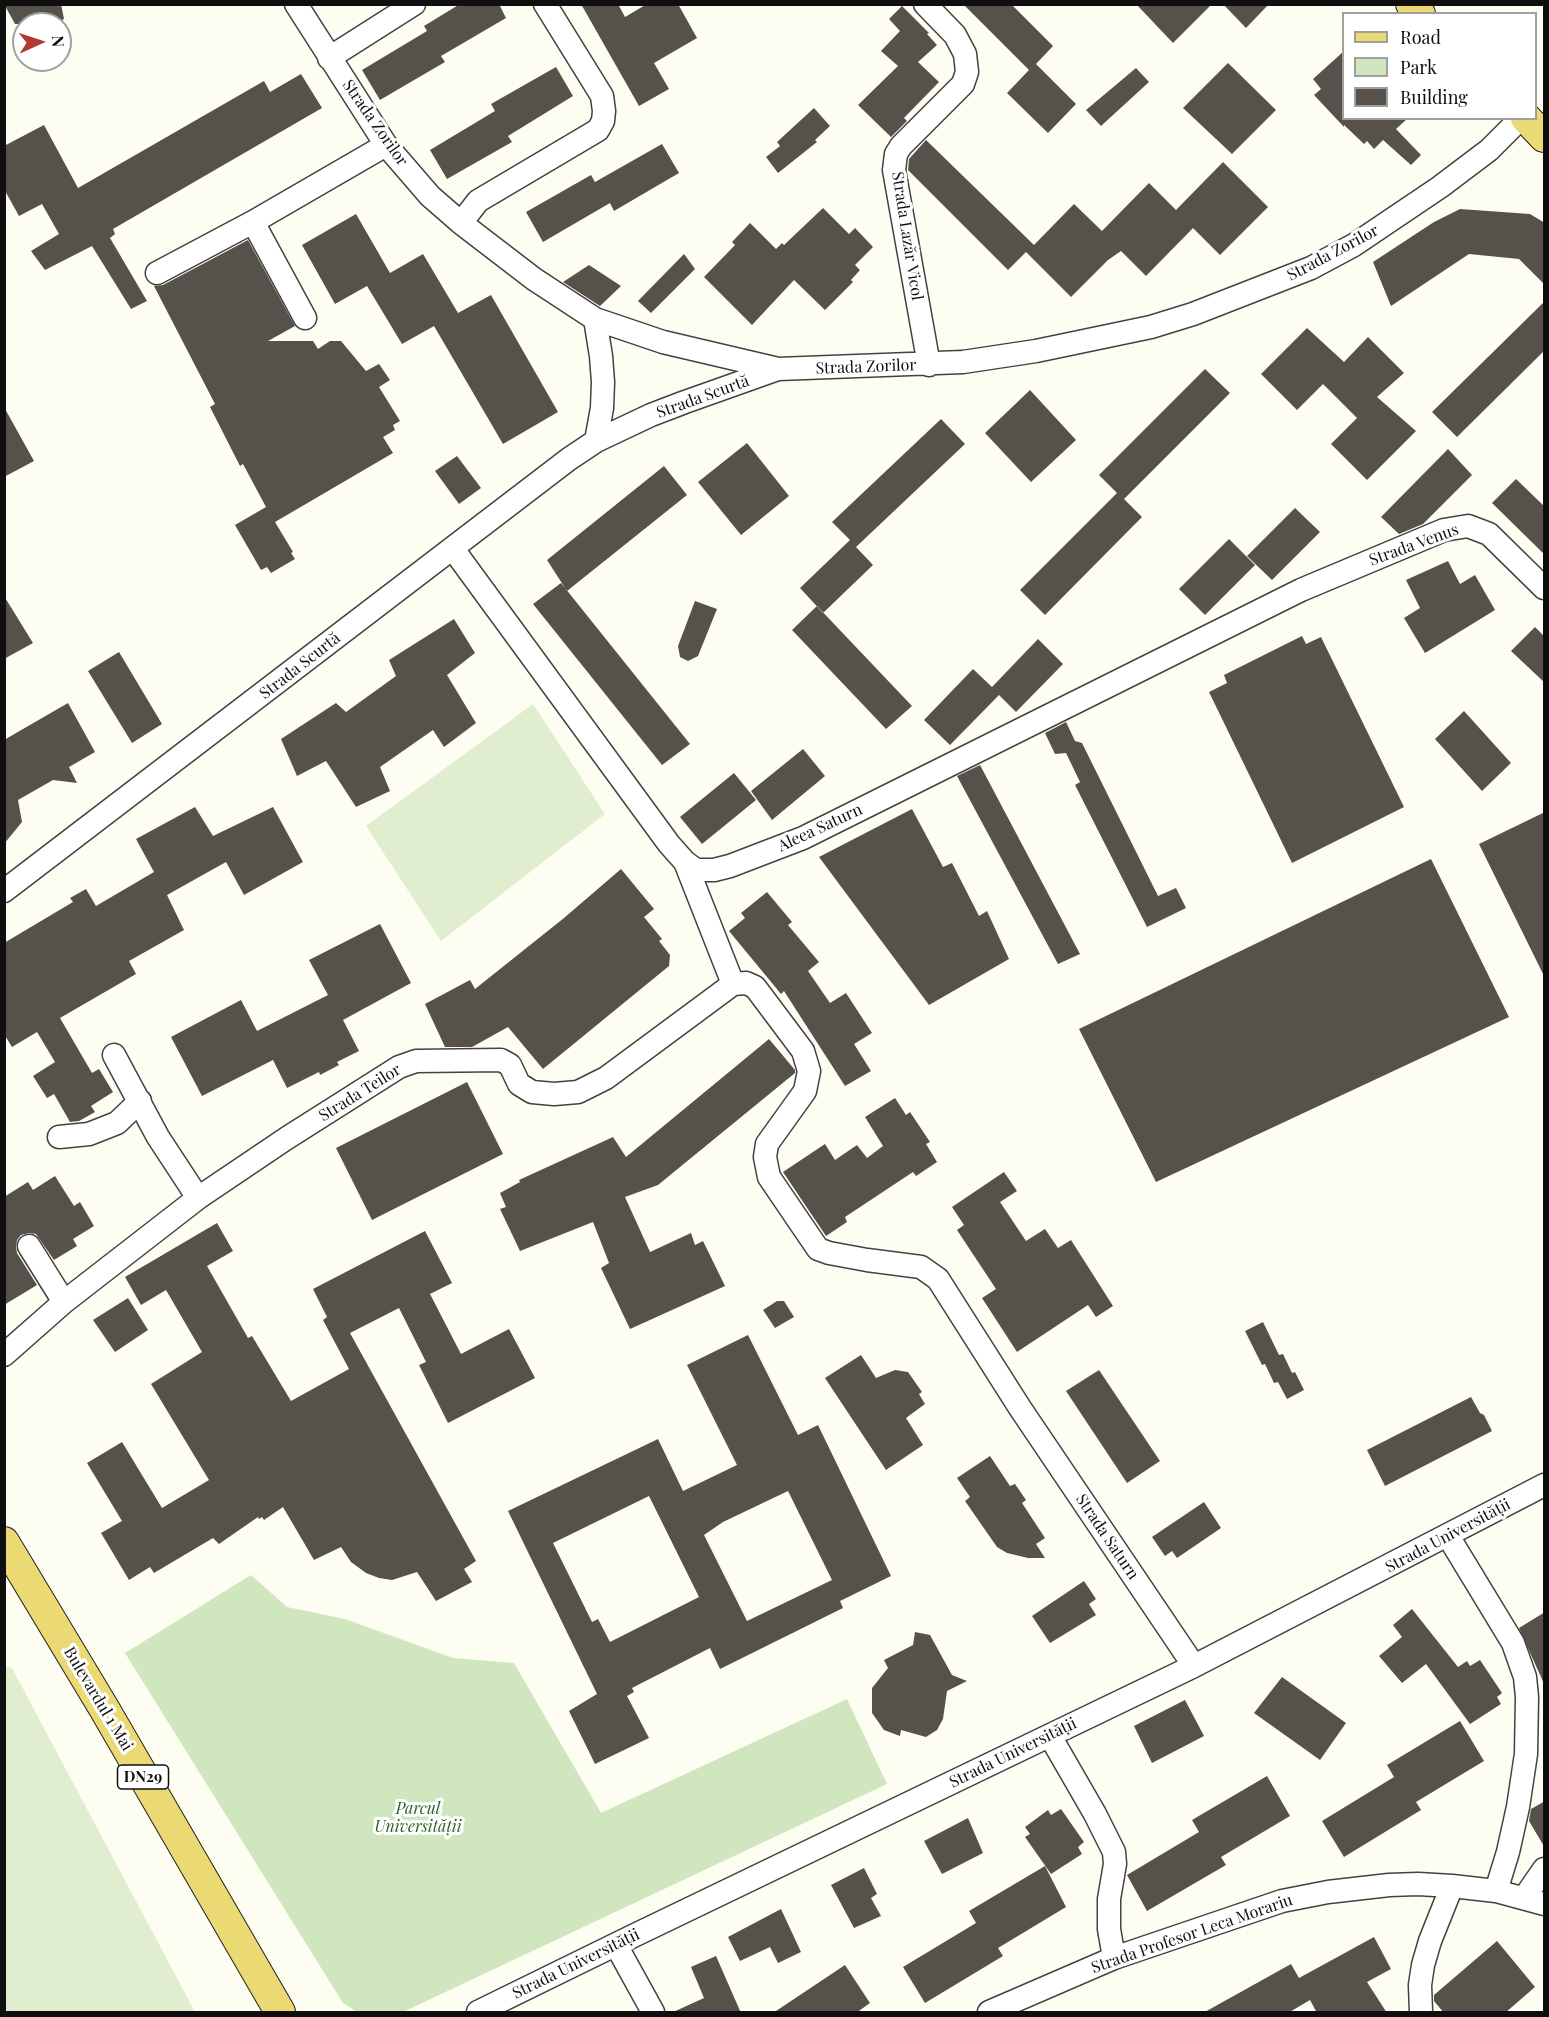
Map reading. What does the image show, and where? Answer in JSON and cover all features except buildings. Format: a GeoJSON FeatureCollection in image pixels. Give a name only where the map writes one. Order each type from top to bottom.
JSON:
{"type":"FeatureCollection","features":[{"type":"Feature","properties":{"kind":"main road"},"geometry":{"type":"LineString","coordinates":[[1528,120],[1545,137]]}},
{"type":"Feature","properties":{"kind":"main road","name":"Bulevardul 1 Mai"},"geometry":{"type":"LineString","coordinates":[[4,1542],[280,2013]]}},
{"type":"Feature","properties":{"kind":"street","name":"Strada Zorilor"},"geometry":{"type":"LineString","coordinates":[[296,4],[386,145],[430,196],[534,279],[595,319],[663,342],[778,369],[963,362],[1036,351],[1151,327],[1193,314],[1300,273],[1354,245],[1440,188],[1489,150],[1519,120]]}},
{"type":"Feature","properties":{"kind":"street"},"geometry":{"type":"LineString","coordinates":[[329,58],[414,4]]}},
{"type":"Feature","properties":{"kind":"street"},"geometry":{"type":"LineString","coordinates":[[461,223],[478,201],[598,130],[603,121],[602,96],[545,4]]}},
{"type":"Feature","properties":{"kind":"street","name":"Strada Lazăr Vicol"},"geometry":{"type":"LineString","coordinates":[[925,4],[955,35],[965,54],[967,72],[963,84],[901,146],[896,154],[894,170],[929,365]]}},
{"type":"Feature","properties":{"kind":"street"},"geometry":{"type":"LineString","coordinates":[[157,273],[253,222],[386,145]]}},
{"type":"Feature","properties":{"kind":"street"},"geometry":{"type":"LineString","coordinates":[[253,222],[305,318]]}},
{"type":"Feature","properties":{"kind":"street"},"geometry":{"type":"LineString","coordinates":[[595,319],[603,382],[602,408],[596,441]]}},
{"type":"Feature","properties":{"kind":"street","name":"Strada Scurtă"},"geometry":{"type":"LineString","coordinates":[[4,891],[453,549],[550,471],[596,441],[685,402],[778,369]]}},
{"type":"Feature","properties":{"kind":"street","name":"Strada Venus"},"geometry":{"type":"LineString","coordinates":[[1300,590],[1444,530],[1468,526],[1477,528],[1494,539],[1545,588]]}},
{"type":"Feature","properties":{"kind":"street"},"geometry":{"type":"LineString","coordinates":[[453,549],[685,862],[740,983]]}},
{"type":"Feature","properties":{"kind":"street","name":"Aleea Saturn"},"geometry":{"type":"LineString","coordinates":[[685,862],[696,870],[714,870],[804,838],[1300,590]]}},
{"type":"Feature","properties":{"kind":"street","name":"Strada Teilor"},"geometry":{"type":"LineString","coordinates":[[4,1355],[64,1302],[198,1198],[399,1067],[416,1061],[501,1060],[510,1065],[519,1084],[532,1092],[554,1094],[578,1092],[606,1078],[740,983]]}},
{"type":"Feature","properties":{"kind":"street","name":"Strada Saturn"},"geometry":{"type":"LineString","coordinates":[[740,983],[755,987],[803,1052],[809,1071],[805,1091],[767,1144],[765,1157],[769,1177],[818,1249],[867,1260],[921,1267],[938,1279],[1020,1408],[1194,1666]]}},
{"type":"Feature","properties":{"kind":"street"},"geometry":{"type":"LineString","coordinates":[[114,1055],[158,1137],[198,1198]]}},
{"type":"Feature","properties":{"kind":"street"},"geometry":{"type":"LineString","coordinates":[[59,1137],[89,1134],[117,1123],[140,1101]]}},
{"type":"Feature","properties":{"kind":"street"},"geometry":{"type":"LineString","coordinates":[[29,1246],[64,1302]]}},
{"type":"Feature","properties":{"kind":"street","name":"Strada Universității"},"geometry":{"type":"LineString","coordinates":[[478,2013],[1194,1666],[1545,1485]]}},
{"type":"Feature","properties":{"kind":"street"},"geometry":{"type":"LineString","coordinates":[[1448,1536],[1513,1643],[1525,1677],[1526,1754],[1518,1807],[1496,1891]]}},
{"type":"Feature","properties":{"kind":"street"},"geometry":{"type":"LineString","coordinates":[[1050,1736],[1114,1852],[1115,1864],[1109,1899],[1109,1929],[1114,1958]]}},
{"type":"Feature","properties":{"kind":"street"},"geometry":{"type":"LineString","coordinates":[[1534,1901],[1545,1869]]}},
{"type":"Feature","properties":{"kind":"street","name":"Strada Profesor Leca Morariu"},"geometry":{"type":"LineString","coordinates":[[989,2013],[1114,1958],[1282,1901],[1328,1892],[1389,1885],[1452,1886],[1496,1891],[1534,1901]]}},
{"type":"Feature","properties":{"kind":"street"},"geometry":{"type":"LineString","coordinates":[[1421,2013],[1420,1985],[1423,1965],[1452,1886]]}},
{"type":"Feature","properties":{"kind":"street"},"geometry":{"type":"LineString","coordinates":[[616,1945],[653,2013]]}},
{"type":"Feature","properties":{"kind":"green space"},"geometry":{"type":"Polygon","coordinates":[[[533,704],[605,814],[441,941],[366,826],[533,704]]]}},
{"type":"Feature","properties":{"kind":"green space","name":"Parcul Universității"},"geometry":{"type":"Polygon","coordinates":[[[251,1575],[287,1607],[345,1619],[453,1658],[514,1663],[601,1813],[847,1699],[887,1784],[403,2012],[357,2012],[343,2003],[125,1653],[251,1575]]]}},
{"type":"Feature","properties":{"kind":"green space"},"geometry":{"type":"Polygon","coordinates":[[[4,1666],[12,1668],[195,2012],[5,2012],[4,1666]]]}}]}
